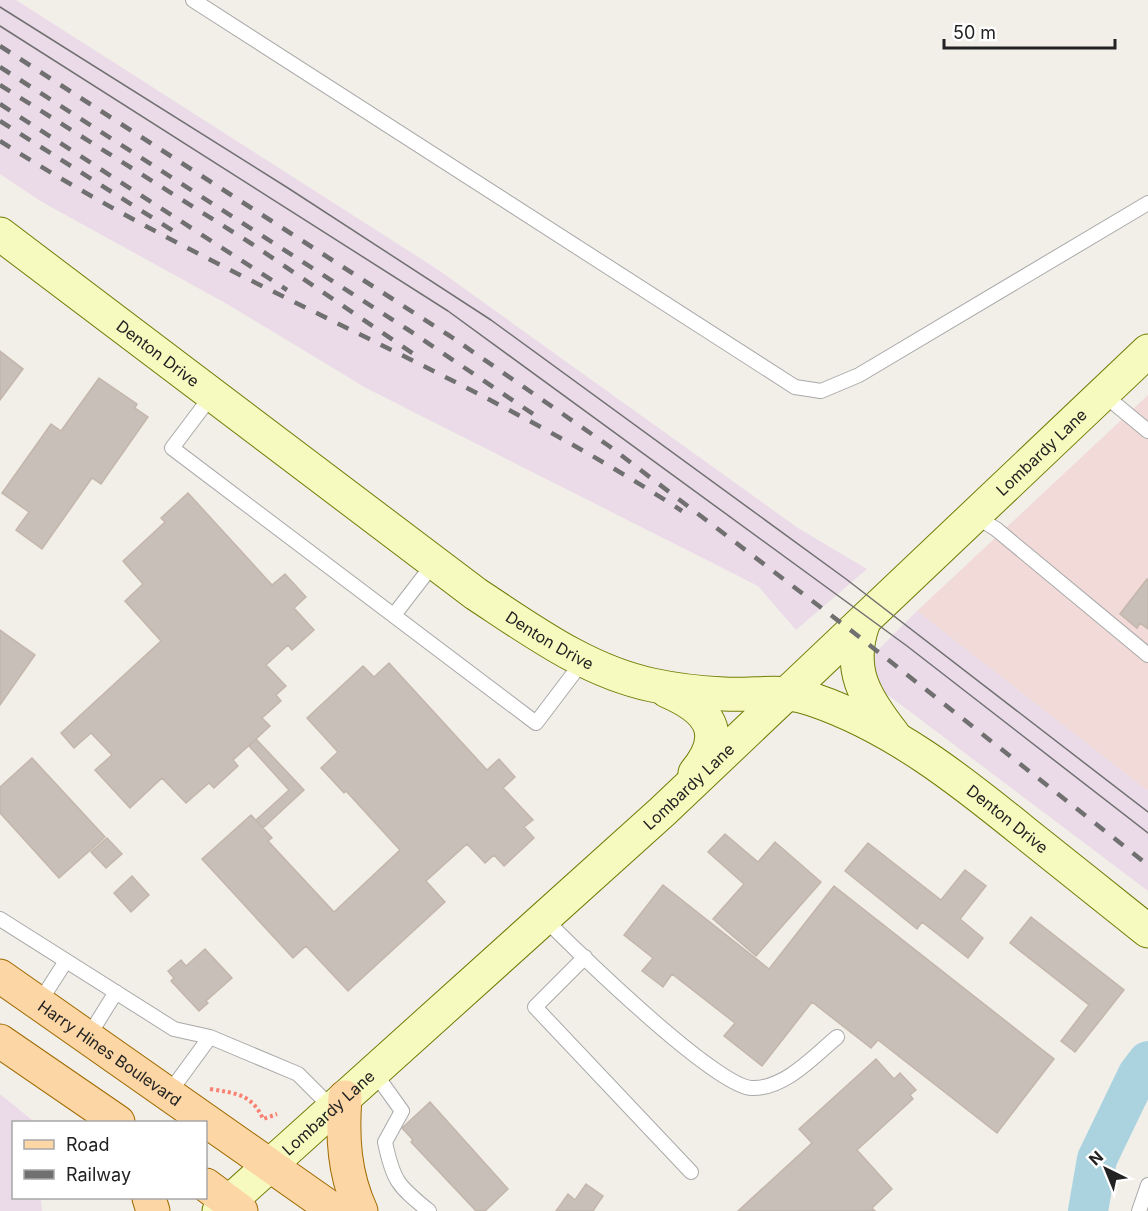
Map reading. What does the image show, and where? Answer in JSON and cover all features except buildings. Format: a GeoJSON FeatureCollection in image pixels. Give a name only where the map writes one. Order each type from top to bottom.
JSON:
{"type":"FeatureCollection","features":[{"type":"Feature","properties":{"kind":"main road","name":"Denton Drive"},"geometry":{"type":"LineString","coordinates":[[0,234],[476,594],[583,661],[652,685],[725,694],[789,692],[857,718],[897,740],[966,785],[1148,931]]}},
{"type":"Feature","properties":{"kind":"main road","name":"Lombardy Lane"},"geometry":{"type":"LineString","coordinates":[[224,1202],[339,1103],[663,811],[1147,354]]}},
{"type":"Feature","properties":{"kind":"main road"},"geometry":{"type":"LineString","coordinates":[[862,624],[857,641],[861,685],[873,708],[897,740]]}},
{"type":"Feature","properties":{"kind":"main road"},"geometry":{"type":"LineString","coordinates":[[652,685],[688,700],[704,711],[711,728],[713,742],[699,767],[663,811]]}},
{"type":"Feature","properties":{"kind":"main road","name":"Harry Hines Boulevard"},"geometry":{"type":"LineString","coordinates":[[0,976],[335,1211]]}},
{"type":"Feature","properties":{"kind":"main road"},"geometry":{"type":"LineString","coordinates":[[0,1041],[111,1119]]}},
{"type":"Feature","properties":{"kind":"main road"},"geometry":{"type":"LineString","coordinates":[[339,1103],[346,1168],[362,1211]]}},
{"type":"Feature","properties":{"kind":"lane"},"geometry":{"type":"LineString","coordinates":[[193,0],[795,387],[821,392],[859,375],[1148,203]]}},
{"type":"Feature","properties":{"kind":"lane"},"geometry":{"type":"LineString","coordinates":[[212,394],[172,448],[536,723],[583,661]]}},
{"type":"Feature","properties":{"kind":"lane"},"geometry":{"type":"LineString","coordinates":[[1103,394],[1148,431]]}},
{"type":"Feature","properties":{"kind":"lane"},"geometry":{"type":"LineString","coordinates":[[975,516],[996,529],[1148,655]]}},
{"type":"Feature","properties":{"kind":"lane"},"geometry":{"type":"LineString","coordinates":[[394,615],[434,563]]}},
{"type":"Feature","properties":{"kind":"lane"},"geometry":{"type":"LineString","coordinates":[[544,918],[679,1044],[732,1082],[752,1089],[781,1082],[837,1037]]}},
{"type":"Feature","properties":{"kind":"lane"},"geometry":{"type":"LineString","coordinates":[[0,919],[174,1029],[210,1037],[298,1074],[339,1103]]}},
{"type":"Feature","properties":{"kind":"lane"},"geometry":{"type":"LineString","coordinates":[[585,957],[534,1007],[691,1172]]}},
{"type":"Feature","properties":{"kind":"lane"},"geometry":{"type":"LineString","coordinates":[[39,1003],[66,961]]}},
{"type":"Feature","properties":{"kind":"lane"},"geometry":{"type":"LineString","coordinates":[[88,1037],[116,992]]}},
{"type":"Feature","properties":{"kind":"lane"},"geometry":{"type":"LineString","coordinates":[[169,1093],[210,1037]]}},
{"type":"Feature","properties":{"kind":"lane"},"geometry":{"type":"LineString","coordinates":[[373,1072],[402,1111],[385,1142],[390,1170],[401,1188],[429,1211]]}},
{"type":"Feature","properties":{"kind":"lane"},"geometry":{"type":"LineString","coordinates":[[1139,1211],[1148,1185]]}},
{"type":"Feature","properties":{"kind":"path"},"geometry":{"type":"LineString","coordinates":[[263,1119],[277,1114]]}},
{"type":"Feature","properties":{"kind":"shaded area"},"geometry":{"type":"Polygon","coordinates":[[[0,0],[16,0],[437,269],[798,528],[867,569],[796,630],[758,586],[366,388],[227,304],[42,202],[0,174],[0,0]]]}},
{"type":"Feature","properties":{"kind":"shaded area"},"geometry":{"type":"Polygon","coordinates":[[[1148,395],[1148,791],[917,611],[1148,395]]]}},
{"type":"Feature","properties":{"kind":"shaded area"},"geometry":{"type":"Polygon","coordinates":[[[917,611],[1148,791],[1148,891],[884,692],[872,670],[870,658],[917,611]]]}},
{"type":"Feature","properties":{"kind":"shaded area"},"geometry":{"type":"Polygon","coordinates":[[[0,1094],[32,1120],[12,1121],[12,1199],[41,1199],[42,1211],[0,1211],[0,1094]]]}},
{"type":"Feature","properties":{"kind":"waterway"},"geometry":{"type":"LineString","coordinates":[[1088,1211],[1097,1159],[1138,1074],[1148,1061]]}},
{"type":"Feature","properties":{"kind":"tram line"},"geometry":{"type":"LineString","coordinates":[[0,7],[288,188],[491,320],[846,579],[1148,812]]}},
{"type":"Feature","properties":{"kind":"tram line"},"geometry":{"type":"LineString","coordinates":[[0,26],[448,311],[907,646],[1148,833]]}},
{"type":"Feature","properties":{"kind":"railway"},"geometry":{"type":"LineString","coordinates":[[0,46],[450,336],[609,446],[853,632],[1148,865]]}},
{"type":"Feature","properties":{"kind":"railway"},"geometry":{"type":"LineString","coordinates":[[0,67],[407,329],[536,416]]}},
{"type":"Feature","properties":{"kind":"railway"},"geometry":{"type":"LineString","coordinates":[[0,85],[252,244],[415,355]]}},
{"type":"Feature","properties":{"kind":"railway"},"geometry":{"type":"LineString","coordinates":[[0,104],[287,290]]}},
{"type":"Feature","properties":{"kind":"railway"},"geometry":{"type":"LineString","coordinates":[[0,121],[178,234]]}},
{"type":"Feature","properties":{"kind":"railway"},"geometry":{"type":"LineString","coordinates":[[0,141],[168,238],[515,413],[599,460],[682,511]]}}]}
